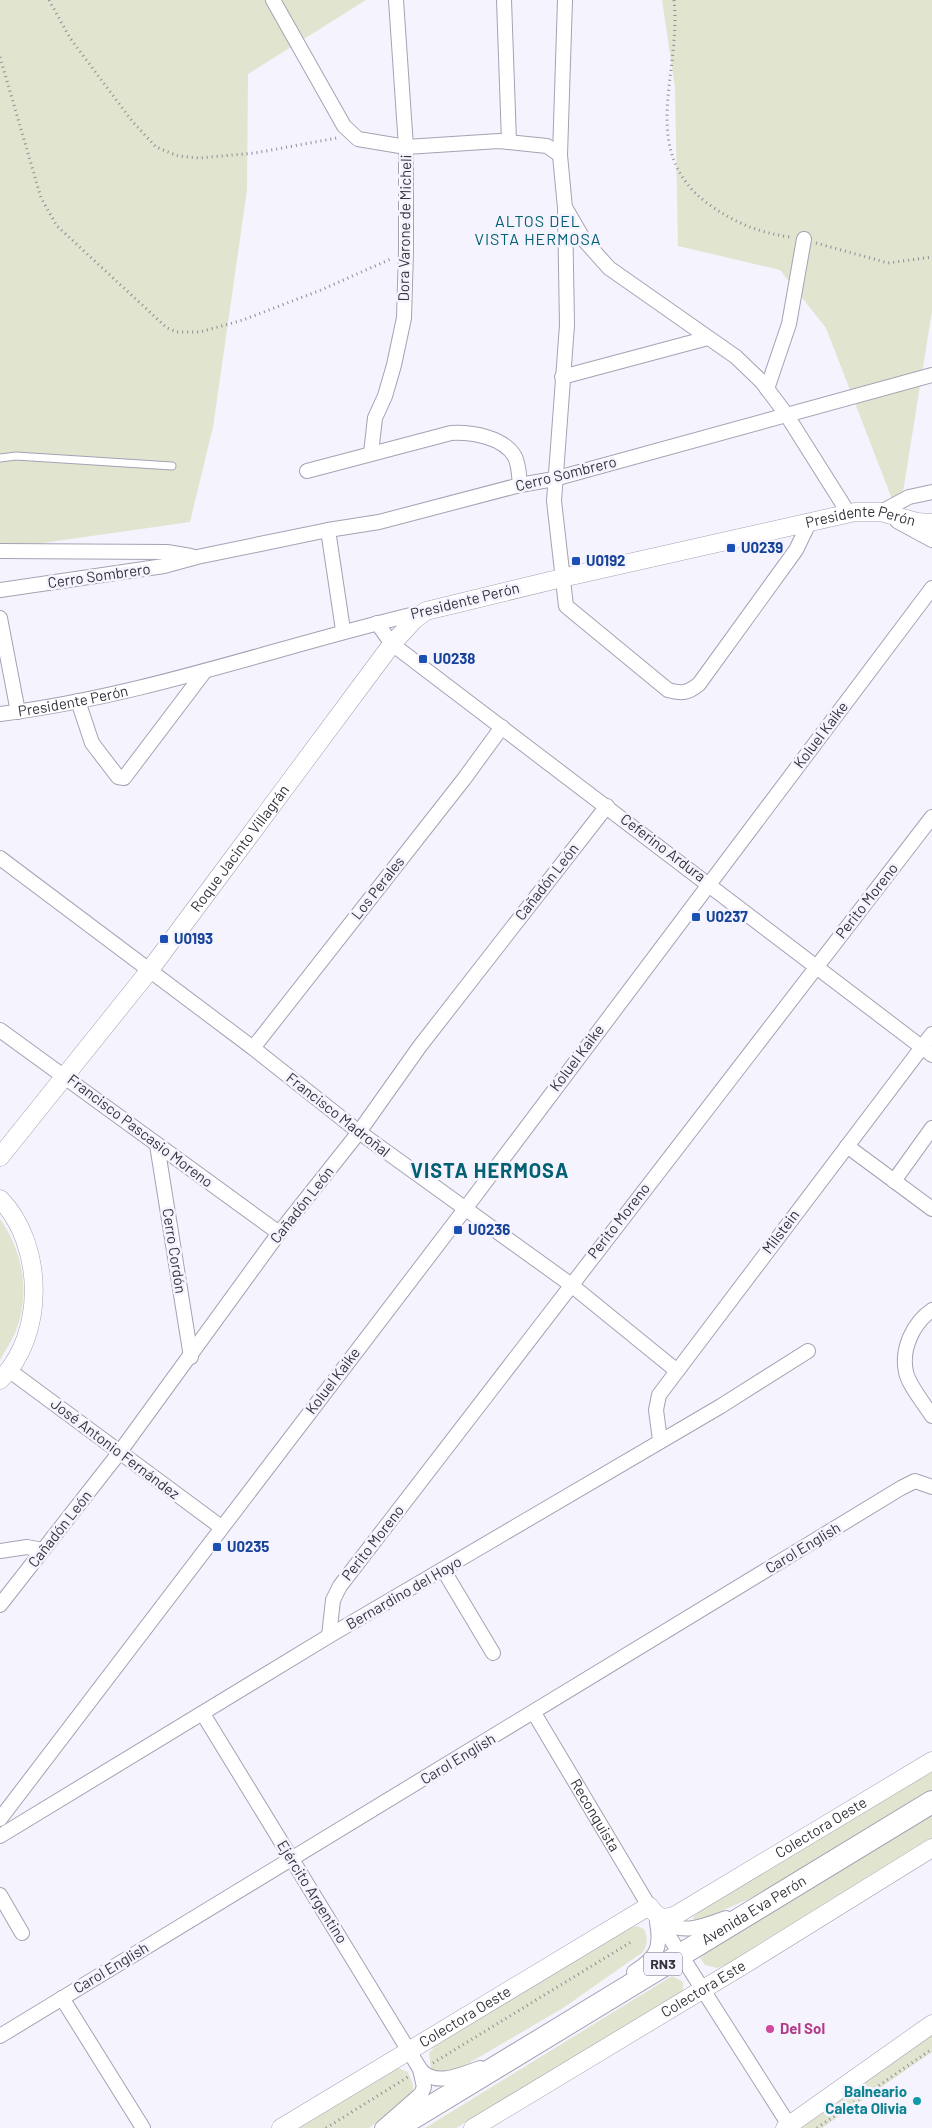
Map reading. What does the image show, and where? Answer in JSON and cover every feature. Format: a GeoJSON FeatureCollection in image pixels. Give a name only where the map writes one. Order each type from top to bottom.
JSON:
{"type":"FeatureCollection","features":[{"type":"Feature","properties":{"kind":"highway","name":"Avenida Eva Perón"},"geometry":{"type":"LineString","coordinates":[[396,2128],[932,1802]]}},
{"type":"Feature","properties":{"kind":"street"},"geometry":{"type":"LineString","coordinates":[[273,0],[344,126],[353,136],[372,142],[406,147],[509,141],[548,146],[560,155]]}},
{"type":"Feature","properties":{"kind":"street","name":"Dora Varone de Micheli"},"geometry":{"type":"LineString","coordinates":[[371,452],[375,418],[388,388],[404,318],[406,147],[396,0]]}},
{"type":"Feature","properties":{"kind":"street"},"geometry":{"type":"LineString","coordinates":[[504,0],[509,141]]}},
{"type":"Feature","properties":{"kind":"street"},"geometry":{"type":"LineString","coordinates":[[565,0],[560,155],[565,208],[567,325],[554,479],[554,501],[566,606],[573,614],[668,690],[681,694],[690,691],[699,684],[796,550],[810,521]]}},
{"type":"Feature","properties":{"kind":"street"},"geometry":{"type":"LineString","coordinates":[[565,208],[584,240],[609,268],[736,357],[767,389],[786,414],[848,514]]}},
{"type":"Feature","properties":{"kind":"street"},"geometry":{"type":"LineString","coordinates":[[767,389],[789,324],[804,239]]}},
{"type":"Feature","properties":{"kind":"street"},"geometry":{"type":"LineString","coordinates":[[562,376],[708,338]]}},
{"type":"Feature","properties":{"kind":"street","name":"Cerro Sombrero"},"geometry":{"type":"LineString","coordinates":[[0,590],[164,566],[197,557],[328,530],[379,522],[520,485],[554,479],[786,414],[932,376]]}},
{"type":"Feature","properties":{"kind":"street"},"geometry":{"type":"LineString","coordinates":[[307,471],[371,452],[451,433],[467,432],[507,446],[516,458],[520,485]]}},
{"type":"Feature","properties":{"kind":"street"},"geometry":{"type":"LineString","coordinates":[[881,512],[909,497],[932,492]]}},
{"type":"Feature","properties":{"kind":"street"},"geometry":{"type":"LineString","coordinates":[[881,512],[932,540]]}},
{"type":"Feature","properties":{"kind":"street","name":"Presidente Perón"},"geometry":{"type":"LineString","coordinates":[[0,714],[78,701],[165,683],[343,630],[810,521],[848,514],[881,512],[917,522],[932,523]]}},
{"type":"Feature","properties":{"kind":"street"},"geometry":{"type":"LineString","coordinates":[[328,530],[343,630]]}},
{"type":"Feature","properties":{"kind":"street","name":"Cerro Sombrero"},"geometry":{"type":"LineString","coordinates":[[0,551],[167,552],[197,557]]}},
{"type":"Feature","properties":{"kind":"street","name":"Koluel Kaike"},"geometry":{"type":"LineString","coordinates":[[0,1819],[465,1209],[932,588]]}},
{"type":"Feature","properties":{"kind":"street","name":"Roque Jacinto Villagrán"},"geometry":{"type":"LineString","coordinates":[[0,1157],[149,971],[392,644],[426,611]]}},
{"type":"Feature","properties":{"kind":"street"},"geometry":{"type":"LineString","coordinates":[[0,618],[18,712]]}},
{"type":"Feature","properties":{"kind":"street","name":"Ceferino Ardura"},"geometry":{"type":"LineString","coordinates":[[376,622],[392,644],[709,883],[814,967],[927,1051]]}},
{"type":"Feature","properties":{"kind":"street"},"geometry":{"type":"LineString","coordinates":[[78,701],[92,743],[118,777],[124,778],[205,671]]}},
{"type":"Feature","properties":{"kind":"street","name":"Los Perales"},"geometry":{"type":"LineString","coordinates":[[252,1048],[464,779],[502,726]]}},
{"type":"Feature","properties":{"kind":"street","name":"Cañadón León"},"geometry":{"type":"LineString","coordinates":[[0,1606],[119,1453],[279,1234],[359,1132],[420,1046],[607,806]]}},
{"type":"Feature","properties":{"kind":"street","name":"Perito Moreno"},"geometry":{"type":"LineString","coordinates":[[329,1636],[333,1600],[340,1586],[814,967],[932,817]]}},
{"type":"Feature","properties":{"kind":"street","name":"Francisco Madroñal"},"geometry":{"type":"LineString","coordinates":[[0,858],[252,1048],[359,1132],[570,1284],[677,1371]]}},
{"type":"Feature","properties":{"kind":"street","name":"Francisco Pascasio Moreno"},"geometry":{"type":"LineString","coordinates":[[0,1030],[66,1076],[279,1234]]}},
{"type":"Feature","properties":{"kind":"street","name":"Milstein"},"geometry":{"type":"LineString","coordinates":[[660,1440],[656,1410],[659,1395],[847,1146],[927,1051],[932,1034]]}},
{"type":"Feature","properties":{"kind":"street"},"geometry":{"type":"LineString","coordinates":[[894,1181],[932,1128]]}},
{"type":"Feature","properties":{"kind":"street","name":"Cerro Cordón"},"geometry":{"type":"LineString","coordinates":[[157,1145],[190,1357]]}},
{"type":"Feature","properties":{"kind":"street"},"geometry":{"type":"LineString","coordinates":[[847,1146],[932,1209]]}},
{"type":"Feature","properties":{"kind":"street"},"geometry":{"type":"LineString","coordinates":[[0,1198],[10,1209],[26,1238],[32,1273],[33,1310],[23,1346],[5,1376]]}},
{"type":"Feature","properties":{"kind":"street"},"geometry":{"type":"LineString","coordinates":[[932,1310],[925,1315],[913,1331],[905,1352],[906,1374],[932,1416]]}},
{"type":"Feature","properties":{"kind":"street","name":"Bernardino del Hoyo"},"geometry":{"type":"LineString","coordinates":[[0,1836],[329,1636],[444,1571],[660,1440],[721,1406],[808,1351]]}},
{"type":"Feature","properties":{"kind":"street","name":"José Antonio Fernández"},"geometry":{"type":"LineString","coordinates":[[5,1376],[119,1453],[221,1527]]}},
{"type":"Feature","properties":{"kind":"street","name":"Carol English"},"geometry":{"type":"LineString","coordinates":[[0,2036],[915,1482],[932,1486]]}},
{"type":"Feature","properties":{"kind":"street"},"geometry":{"type":"LineString","coordinates":[[0,1551],[27,1547],[43,1550]]}},
{"type":"Feature","properties":{"kind":"street"},"geometry":{"type":"LineString","coordinates":[[444,1571],[493,1653]]}},
{"type":"Feature","properties":{"kind":"street","name":"Reconquista"},"geometry":{"type":"LineString","coordinates":[[534,1713],[653,1911],[787,2127]]}},
{"type":"Feature","properties":{"kind":"street","name":"Ejército Argentino"},"geometry":{"type":"LineString","coordinates":[[203,1714],[420,2070],[424,2087],[422,2094],[382,2128]]}},
{"type":"Feature","properties":{"kind":"street","name":"Colectora Oeste"},"geometry":{"type":"LineString","coordinates":[[281,2128],[410,2051],[653,1911],[667,1918],[683,1911],[932,1761]]}},
{"type":"Feature","properties":{"kind":"street","name":"Colectora Este"},"geometry":{"type":"LineString","coordinates":[[473,2128],[932,1848]]}},
{"type":"Feature","properties":{"kind":"street"},"geometry":{"type":"LineString","coordinates":[[653,1911],[672,1927],[691,1929],[732,1916],[781,1894]]}},
{"type":"Feature","properties":{"kind":"street"},"geometry":{"type":"LineString","coordinates":[[0,1895],[22,1933]]}},
{"type":"Feature","properties":{"kind":"street","name":"Reconquista"},"geometry":{"type":"LineString","coordinates":[[588,2012],[629,1976],[646,1965],[656,1953],[659,1944],[653,1911]]}},
{"type":"Feature","properties":{"kind":"street"},"geometry":{"type":"LineString","coordinates":[[62,1998],[143,2128]]}},
{"type":"Feature","properties":{"kind":"street"},"geometry":{"type":"LineString","coordinates":[[787,2127],[932,2024]]}},
{"type":"Feature","properties":{"kind":"street"},"geometry":{"type":"LineString","coordinates":[[420,2070],[432,2078],[445,2078],[460,2075],[521,2052]]}},
{"type":"Feature","properties":{"kind":"lane"},"geometry":{"type":"LineString","coordinates":[[0,458],[16,456],[172,466]]}},
{"type":"Feature","properties":{"kind":"path"},"geometry":{"type":"LineString","coordinates":[[49,0],[70,38],[132,121],[156,147],[178,156],[199,158],[255,153],[353,136]]}},
{"type":"Feature","properties":{"kind":"path"},"geometry":{"type":"LineString","coordinates":[[674,0],[667,128],[670,153],[684,181],[693,192],[722,214],[764,233],[804,239],[888,264],[932,257]]}},
{"type":"Feature","properties":{"kind":"path"},"geometry":{"type":"LineString","coordinates":[[0,57],[41,198],[58,226],[152,316],[172,330],[177,332],[200,332],[244,320],[321,290],[406,252]]}},
{"type":"Feature","properties":{"kind":"path"},"geometry":{"type":"LineString","coordinates":[[326,2128],[631,1942]]}},
{"type":"Feature","properties":{"kind":"path"},"geometry":{"type":"LineString","coordinates":[[817,2128],[932,2048]]}},
{"type":"Feature","properties":{"kind":"green space"},"geometry":{"type":"Polygon","coordinates":[[[0,0],[366,0],[248,74],[247,190],[213,427],[190,522],[0,549],[0,0]]]}},
{"type":"Feature","properties":{"kind":"green space"},"geometry":{"type":"Polygon","coordinates":[[[662,0],[932,0],[932,311],[899,517],[826,328],[780,270],[678,246],[675,88],[662,0]]]}},
{"type":"Feature","properties":{"kind":"green space"},"geometry":{"type":"Polygon","coordinates":[[[0,1219],[8,1232],[19,1259],[22,1274],[23,1304],[20,1319],[0,1360],[0,1219]]]}},
{"type":"Feature","properties":{"kind":"green space"},"geometry":{"type":"Polygon","coordinates":[[[932,1771],[932,1792],[756,1896],[695,1922],[693,1917],[700,1911],[932,1771]]]}},
{"type":"Feature","properties":{"kind":"green space"},"geometry":{"type":"Polygon","coordinates":[[[932,1815],[932,1839],[726,1965],[717,1968],[705,1965],[700,1958],[706,1952],[932,1815]]]}},
{"type":"Feature","properties":{"kind":"green space"},"geometry":{"type":"Polygon","coordinates":[[[637,1926],[644,1929],[646,1935],[647,1943],[643,1952],[563,2008],[453,2071],[440,2073],[431,2069],[429,2053],[435,2046],[619,1932],[637,1926]]]}},
{"type":"Feature","properties":{"kind":"green space"},"geometry":{"type":"Polygon","coordinates":[[[672,1976],[683,1982],[683,1992],[456,2128],[425,2128],[672,1976]]]}},
{"type":"Feature","properties":{"kind":"green space"},"geometry":{"type":"Polygon","coordinates":[[[932,2034],[932,2052],[822,2128],[801,2128],[932,2034]]]}},
{"type":"Feature","properties":{"kind":"green space"},"geometry":{"type":"Polygon","coordinates":[[[398,2068],[408,2072],[413,2085],[413,2094],[369,2128],[297,2128],[392,2069],[398,2068]]]}},
{"type":"Feature","properties":{"kind":"place","name":"U0239"},"geometry":{"type":"Point","coordinates":[731,548]}},
{"type":"Feature","properties":{"kind":"place","name":"U0192"},"geometry":{"type":"Point","coordinates":[576,561]}},
{"type":"Feature","properties":{"kind":"place","name":"U0238"},"geometry":{"type":"Point","coordinates":[423,659]}},
{"type":"Feature","properties":{"kind":"place","name":"U0237"},"geometry":{"type":"Point","coordinates":[696,917]}},
{"type":"Feature","properties":{"kind":"place","name":"U0193"},"geometry":{"type":"Point","coordinates":[164,939]}},
{"type":"Feature","properties":{"kind":"place","name":"U0236"},"geometry":{"type":"Point","coordinates":[458,1230]}},
{"type":"Feature","properties":{"kind":"place","name":"U0235"},"geometry":{"type":"Point","coordinates":[217,1547]}},
{"type":"Feature","properties":{"kind":"place","name":"Del Sol"},"geometry":{"type":"Point","coordinates":[770,2029]}},
{"type":"Feature","properties":{"kind":"place","name":"Balneario Caleta Olivia"},"geometry":{"type":"Point","coordinates":[917,2101]}},
{"type":"Feature","properties":{"kind":"district","name":"ALTOS DEL VISTA HERMOSA"},"geometry":{"type":"Point","coordinates":[538,230]}},
{"type":"Feature","properties":{"kind":"district","name":"VISTA HERMOSA"},"geometry":{"type":"Point","coordinates":[490,1171]}}]}
